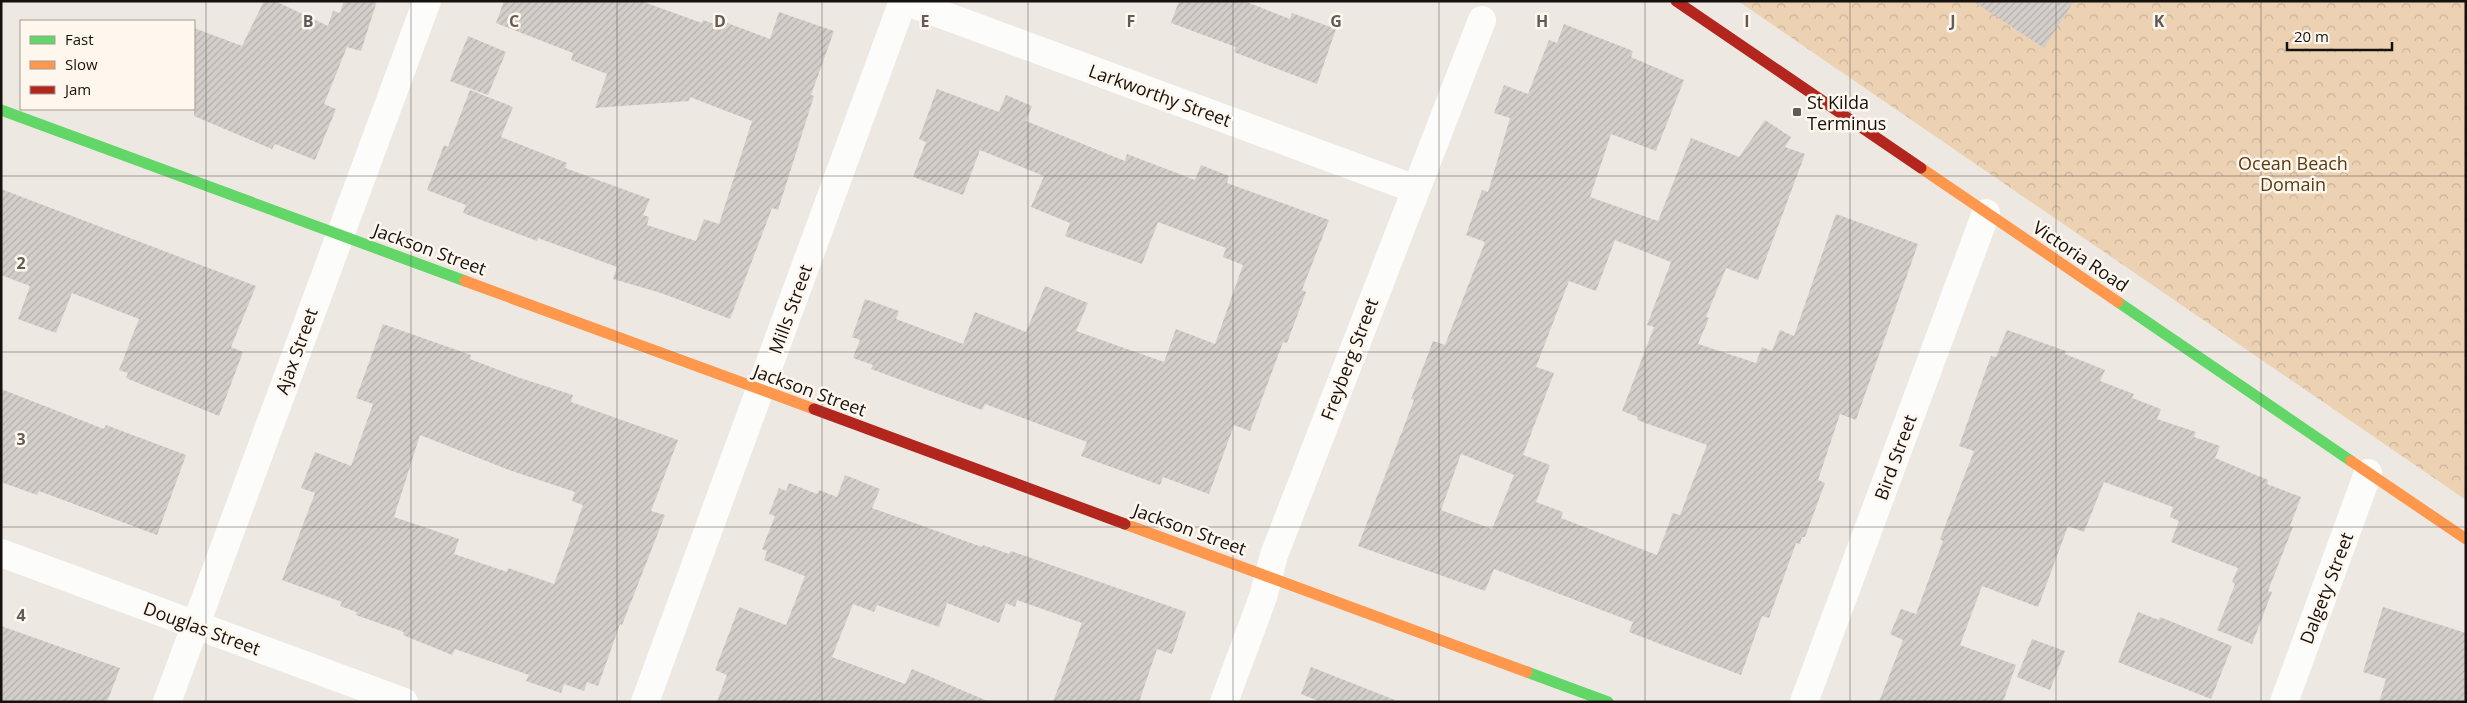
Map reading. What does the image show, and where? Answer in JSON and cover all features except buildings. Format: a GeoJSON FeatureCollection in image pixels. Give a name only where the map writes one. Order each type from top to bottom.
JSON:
{"type":"FeatureCollection","features":[{"type":"Feature","properties":{"kind":"street","name":"Ajax Street"},"geometry":{"type":"LineString","coordinates":[[167,702],[427,1]]}},
{"type":"Feature","properties":{"kind":"street","name":"Larkworthy Street"},"geometry":{"type":"LineString","coordinates":[[904,1],[1415,189]]}},
{"type":"Feature","properties":{"kind":"street","name":"Mills Street"},"geometry":{"type":"LineString","coordinates":[[645,702],[904,1]]}},
{"type":"Feature","properties":{"kind":"street","name":"Victoria Road"},"geometry":{"type":"LineString","coordinates":[[1676,1],[2466,539]]}},
{"type":"Feature","properties":{"kind":"street","name":"Freyberg Street"},"geometry":{"type":"LineString","coordinates":[[1224,702],[1274,555],[1482,20]]}},
{"type":"Feature","properties":{"kind":"street","name":"Jackson Street"},"geometry":{"type":"LineString","coordinates":[[1,110],[1608,702]]}},
{"type":"Feature","properties":{"kind":"street","name":"Bird Street"},"geometry":{"type":"LineString","coordinates":[[1804,702],[1986,213]]}},
{"type":"Feature","properties":{"kind":"street","name":"Dalgety Street"},"geometry":{"type":"LineString","coordinates":[[2284,702],[2368,473]]}},
{"type":"Feature","properties":{"kind":"street","name":"Douglas Street"},"geometry":{"type":"LineString","coordinates":[[1,553],[404,702]]}},
{"type":"Feature","properties":{"kind":"green space","name":"Ocean Beach Domain"},"geometry":{"type":"Polygon","coordinates":[[[1738,1],[2466,1],[2466,500],[1738,1]]]}},
{"type":"Feature","properties":{"kind":"traffic: fast"},"geometry":{"type":"LineString","coordinates":[[1,110],[465,281]]}},
{"type":"Feature","properties":{"kind":"traffic: fast"},"geometry":{"type":"LineString","coordinates":[[2118,302],[2351,461]]}},
{"type":"Feature","properties":{"kind":"traffic: fast"},"geometry":{"type":"LineString","coordinates":[[1527,672],[1608,702]]}},
{"type":"Feature","properties":{"kind":"traffic: slow"},"geometry":{"type":"LineString","coordinates":[[1921,168],[2118,302]]}},
{"type":"Feature","properties":{"kind":"traffic: slow"},"geometry":{"type":"LineString","coordinates":[[465,281],[814,409]]}},
{"type":"Feature","properties":{"kind":"traffic: slow"},"geometry":{"type":"LineString","coordinates":[[2351,461],[2466,539]]}},
{"type":"Feature","properties":{"kind":"traffic: slow"},"geometry":{"type":"LineString","coordinates":[[1125,524],[1527,672]]}},
{"type":"Feature","properties":{"kind":"traffic: jam"},"geometry":{"type":"LineString","coordinates":[[1676,1],[1921,168]]}},
{"type":"Feature","properties":{"kind":"traffic: jam"},"geometry":{"type":"LineString","coordinates":[[814,409],[1125,524]]}},
{"type":"Feature","properties":{"kind":"place","name":"St Kilda Terminus"},"geometry":{"type":"Point","coordinates":[1797,112]}}]}
